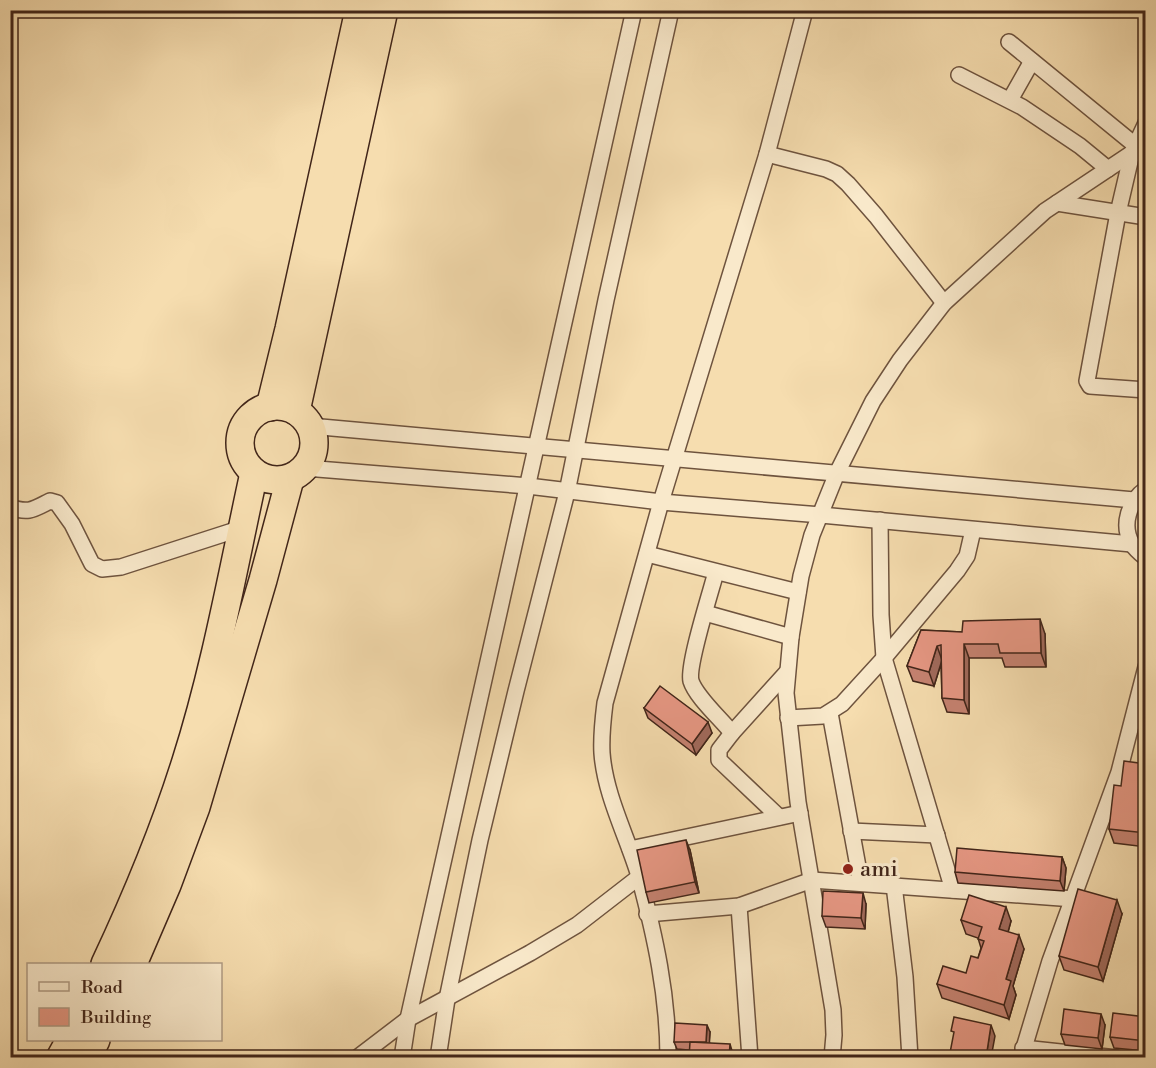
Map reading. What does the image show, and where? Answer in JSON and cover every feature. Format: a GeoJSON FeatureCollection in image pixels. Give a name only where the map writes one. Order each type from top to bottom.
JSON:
{"type":"FeatureCollection","features":[{"type":"Feature","properties":{"kind":"highway"},"geometry":{"type":"LineString","coordinates":[[270,407],[292,318],[359,10]]}},
{"type":"Feature","properties":{"kind":"highway"},"geometry":{"type":"LineString","coordinates":[[303,419],[384,10]]}},
{"type":"Feature","properties":{"kind":"highway"},"geometry":{"type":"LineString","coordinates":[[133,963],[167,885],[196,807],[263,580],[298,473],[311,459],[314,448],[314,437],[303,419],[288,407],[270,407],[251,416],[240,435],[240,446],[242,456],[254,473],[272,480],[298,473]]}},
{"type":"Feature","properties":{"kind":"highway"},"geometry":{"type":"LineString","coordinates":[[105,963],[161,837],[187,759],[229,591],[254,473]]}},
{"type":"Feature","properties":{"kind":"highway"},"geometry":{"type":"LineString","coordinates":[[60,1058],[69,1041]]}},
{"type":"Feature","properties":{"kind":"highway"},"geometry":{"type":"LineString","coordinates":[[87,1058],[96,1041]]}},
{"type":"Feature","properties":{"kind":"street"},"geometry":{"type":"LineString","coordinates":[[402,1058],[408,1019],[634,10]]}},
{"type":"Feature","properties":{"kind":"street"},"geometry":{"type":"LineString","coordinates":[[438,1058],[447,999],[480,840],[577,449],[606,300],[671,10]]}},
{"type":"Feature","properties":{"kind":"street"},"geometry":{"type":"LineString","coordinates":[[668,1058],[667,1008],[662,972],[639,877],[604,770],[602,730],[610,680],[720,303],[767,154],[805,10]]}},
{"type":"Feature","properties":{"kind":"street"},"geometry":{"type":"LineString","coordinates":[[1009,42],[1133,149]]}},
{"type":"Feature","properties":{"kind":"street"},"geometry":{"type":"LineString","coordinates":[[1010,100],[1032,60]]}},
{"type":"Feature","properties":{"kind":"street"},"geometry":{"type":"LineString","coordinates":[[959,75],[1010,100],[1057,130],[1108,169]]}},
{"type":"Feature","properties":{"kind":"street"},"geometry":{"type":"LineString","coordinates":[[1146,123],[1133,149],[1118,213],[1087,381],[1090,386],[1099,388],[1146,390]]}},
{"type":"Feature","properties":{"kind":"street"},"geometry":{"type":"LineString","coordinates":[[831,1058],[834,1035],[832,1010],[800,813],[788,718],[787,672],[798,592],[806,554],[837,473],[855,435],[884,383],[944,303],[995,255],[1057,203],[1108,169],[1133,149]]}},
{"type":"Feature","properties":{"kind":"street"},"geometry":{"type":"LineString","coordinates":[[767,154],[837,174],[876,216],[944,303]]}},
{"type":"Feature","properties":{"kind":"street"},"geometry":{"type":"LineString","coordinates":[[1057,203],[1146,217]]}},
{"type":"Feature","properties":{"kind":"street"},"geometry":{"type":"LineString","coordinates":[[303,419],[536,445],[837,473],[1140,495],[1126,522],[1132,544],[1146,558]]}},
{"type":"Feature","properties":{"kind":"street"},"geometry":{"type":"LineString","coordinates":[[298,473],[528,486],[662,502],[1132,544]]}},
{"type":"Feature","properties":{"kind":"street"},"geometry":{"type":"LineString","coordinates":[[10,507],[30,510],[40,508],[48,502],[55,502],[72,524],[92,564],[108,569],[121,567],[242,528]]}},
{"type":"Feature","properties":{"kind":"street"},"geometry":{"type":"LineString","coordinates":[[880,520],[880,615],[884,658],[953,890]]}},
{"type":"Feature","properties":{"kind":"street"},"geometry":{"type":"LineString","coordinates":[[788,718],[823,716],[842,704],[884,658],[964,561],[970,547],[973,530]]}},
{"type":"Feature","properties":{"kind":"street"},"geometry":{"type":"LineString","coordinates":[[647,554],[798,592]]}},
{"type":"Feature","properties":{"kind":"street"},"geometry":{"type":"LineString","coordinates":[[716,572],[691,665],[692,683],[732,733]]}},
{"type":"Feature","properties":{"kind":"street"},"geometry":{"type":"LineString","coordinates":[[705,613],[791,637]]}},
{"type":"Feature","properties":{"kind":"street"},"geometry":{"type":"LineString","coordinates":[[779,818],[719,760],[719,750],[787,672]]}},
{"type":"Feature","properties":{"kind":"street"},"geometry":{"type":"LineString","coordinates":[[1117,1058],[1022,1053],[1050,961],[1119,772],[1144,677]]}},
{"type":"Feature","properties":{"kind":"street"},"geometry":{"type":"LineString","coordinates":[[830,713],[861,883]]}},
{"type":"Feature","properties":{"kind":"street"},"geometry":{"type":"LineString","coordinates":[[630,849],[800,813]]}},
{"type":"Feature","properties":{"kind":"street"},"geometry":{"type":"LineString","coordinates":[[851,831],[937,836]]}},
{"type":"Feature","properties":{"kind":"street"},"geometry":{"type":"LineString","coordinates":[[357,1058],[408,1019],[577,925],[639,877]]}},
{"type":"Feature","properties":{"kind":"street"},"geometry":{"type":"LineString","coordinates":[[647,914],[739,906],[812,880],[1074,899]]}},
{"type":"Feature","properties":{"kind":"street"},"geometry":{"type":"LineString","coordinates":[[894,885],[905,977],[910,1058]]}},
{"type":"Feature","properties":{"kind":"street"},"geometry":{"type":"LineString","coordinates":[[739,906],[750,1058]]}},
{"type":"Feature","properties":{"kind":"building"},"geometry":{"type":"Polygon","coordinates":[[[1040,619],[1041,653],[1000,653],[998,644],[964,644],[964,700],[942,698],[941,645],[937,646],[929,672],[907,666],[921,630],[962,632],[963,621],[1040,619]]]}},
{"type":"Feature","properties":{"kind":"building"},"geometry":{"type":"Polygon","coordinates":[[[660,686],[708,722],[692,744],[644,708],[660,686]]]}},
{"type":"Feature","properties":{"kind":"building"},"geometry":{"type":"Polygon","coordinates":[[[1124,761],[1146,764],[1146,833],[1109,829],[1114,785],[1121,786],[1124,761]]]}},
{"type":"Feature","properties":{"kind":"building"},"geometry":{"type":"Polygon","coordinates":[[[686,840],[695,882],[646,892],[637,850],[686,840]]]}},
{"type":"Feature","properties":{"kind":"building"},"geometry":{"type":"Polygon","coordinates":[[[957,848],[1062,857],[1060,881],[955,872],[957,848]]]}},
{"type":"Feature","properties":{"kind":"building"},"geometry":{"type":"Polygon","coordinates":[[[1078,889],[1117,900],[1098,967],[1059,956],[1078,889]]]}},
{"type":"Feature","properties":{"kind":"building"},"geometry":{"type":"Polygon","coordinates":[[[823,891],[863,893],[861,918],[822,916],[823,891]]]}},
{"type":"Feature","properties":{"kind":"building"},"geometry":{"type":"Polygon","coordinates":[[[969,895],[1006,907],[999,929],[1019,935],[1006,979],[1011,981],[1004,1005],[937,984],[943,966],[966,973],[971,956],[978,958],[984,941],[978,939],[982,927],[961,920],[969,895]]]}},
{"type":"Feature","properties":{"kind":"building"},"geometry":{"type":"Polygon","coordinates":[[[1064,1009],[1101,1014],[1098,1038],[1061,1034],[1064,1009]]]}},
{"type":"Feature","properties":{"kind":"building"},"geometry":{"type":"Polygon","coordinates":[[[1113,1013],[1146,1017],[1146,1041],[1110,1037],[1113,1013]]]}},
{"type":"Feature","properties":{"kind":"building"},"geometry":{"type":"Polygon","coordinates":[[[954,1017],[991,1025],[986,1058],[949,1058],[954,1032],[951,1031],[954,1017]]]}},
{"type":"Feature","properties":{"kind":"building"},"geometry":{"type":"Polygon","coordinates":[[[675,1023],[707,1025],[706,1042],[674,1042],[675,1023]]]}},
{"type":"Feature","properties":{"kind":"building"},"geometry":{"type":"Polygon","coordinates":[[[690,1042],[730,1044],[729,1058],[689,1058],[690,1042]]]}},
{"type":"Feature","properties":{"kind":"place","name":"ami"},"geometry":{"type":"Point","coordinates":[848,869]}}]}
